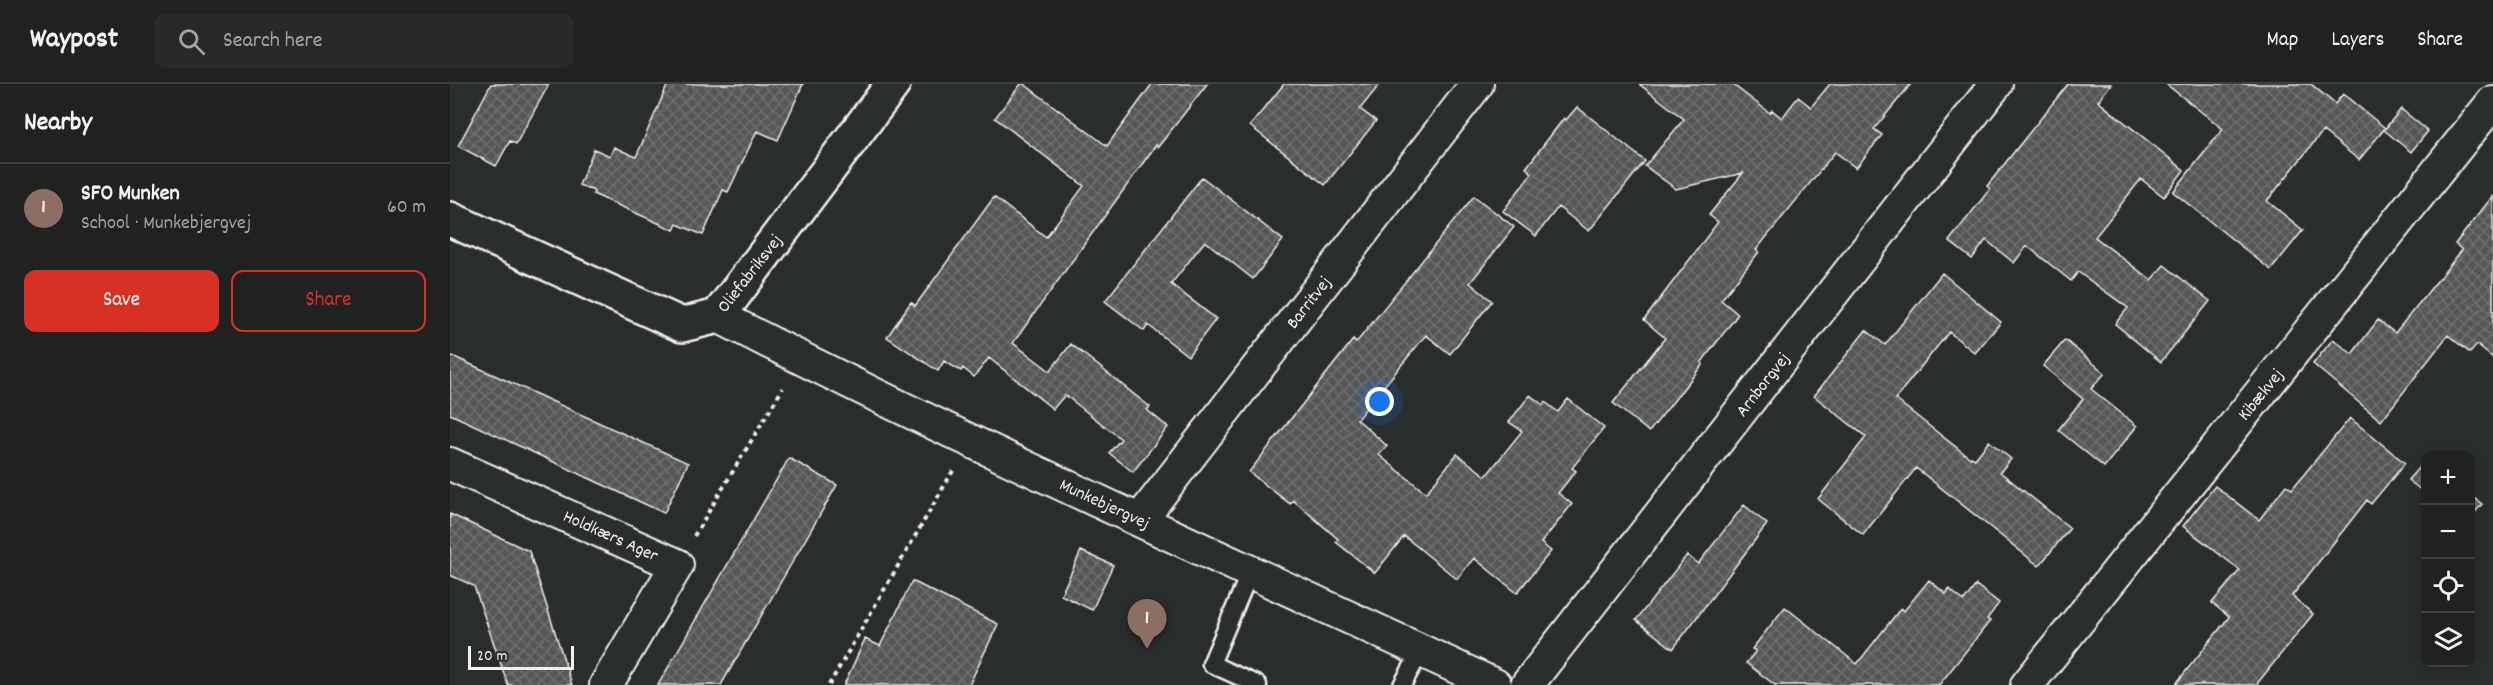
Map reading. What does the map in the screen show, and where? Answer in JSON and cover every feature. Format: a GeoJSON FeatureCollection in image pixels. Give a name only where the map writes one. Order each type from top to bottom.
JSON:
{"type":"FeatureCollection","features":[{"type":"Feature","properties":{"kind":"street","name":"Oliefabriksvej"},"geometry":{"type":"LineString","coordinates":[[450,219],[682,325],[718,316],[893,84]]}},
{"type":"Feature","properties":{"kind":"street","name":"Barritvej"},"geometry":{"type":"LineString","coordinates":[[1140,520],[1477,84]]}},
{"type":"Feature","properties":{"kind":"street","name":"Arnborgvej"},"geometry":{"type":"LineString","coordinates":[[1527,685],[1996,84]]}},
{"type":"Feature","properties":{"kind":"street","name":"Kibækvej"},"geometry":{"type":"LineString","coordinates":[[2027,685],[2493,102]]}},
{"type":"Feature","properties":{"kind":"street","name":"Munkebjergvej"},"geometry":{"type":"LineString","coordinates":[[718,316],[801,359],[971,440],[1495,685]]}},
{"type":"Feature","properties":{"kind":"street","name":"Holdkærs Ager"},"geometry":{"type":"LineString","coordinates":[[450,464],[676,564],[606,685]]}},
{"type":"Feature","properties":{"kind":"lane"},"geometry":{"type":"LineString","coordinates":[[1250,572],[1211,664],[1257,685]]}},
{"type":"Feature","properties":{"kind":"lane"},"geometry":{"type":"LineString","coordinates":[[1402,685],[1421,651]]}},
{"type":"Feature","properties":{"kind":"path"},"geometry":{"type":"LineString","coordinates":[[676,564],[801,359]]}},
{"type":"Feature","properties":{"kind":"path"},"geometry":{"type":"LineString","coordinates":[[829,685],[971,440]]}},
{"type":"Feature","properties":{"kind":"building"},"geometry":{"type":"Polygon","coordinates":[[[491,84],[549,84],[516,144],[510,141],[496,166],[458,146],[491,84]]]}},
{"type":"Feature","properties":{"kind":"building"},"geometry":{"type":"Polygon","coordinates":[[[668,84],[803,84],[778,140],[757,131],[728,192],[723,190],[703,235],[677,224],[674,230],[593,194],[594,191],[579,185],[594,149],[610,156],[614,147],[636,157],[668,84]]]}},
{"type":"Feature","properties":{"kind":"building"},"geometry":{"type":"Polygon","coordinates":[[[1021,84],[1107,146],[1152,84],[1207,84],[1158,147],[1156,145],[1013,343],[1050,371],[1071,344],[1150,407],[1147,410],[1168,427],[1133,472],[1109,453],[1121,439],[1065,395],[1053,409],[989,358],[974,377],[963,368],[961,371],[944,361],[938,371],[887,337],[911,302],[915,306],[994,197],[1046,237],[1084,186],[995,118],[1021,84]]]}},
{"type":"Feature","properties":{"kind":"building"},"geometry":{"type":"Polygon","coordinates":[[[1284,84],[1380,84],[1360,109],[1376,121],[1325,185],[1250,126],[1284,84]]]}},
{"type":"Feature","properties":{"kind":"building"},"geometry":{"type":"Polygon","coordinates":[[[1639,84],[1732,84],[1770,113],[1772,110],[1782,118],[1798,97],[1811,107],[1830,84],[1911,84],[1874,129],[1882,135],[1856,168],[1835,152],[1756,250],[1759,252],[1721,300],[1738,314],[1701,363],[1703,364],[1649,432],[1613,403],[1665,338],[1644,320],[1718,222],[1709,215],[1743,173],[1676,189],[1645,166],[1684,119],[1639,84]]]}},
{"type":"Feature","properties":{"kind":"building"},"geometry":{"type":"Polygon","coordinates":[[[2068,84],[2111,84],[2098,101],[2184,170],[2164,197],[2141,179],[2095,237],[2151,280],[2164,265],[2210,301],[2161,362],[2115,324],[2128,308],[2078,272],[2071,281],[2027,246],[2014,263],[1986,240],[1972,259],[1949,241],[1990,189],[1987,186],[2068,84]]]}},
{"type":"Feature","properties":{"kind":"building"},"geometry":{"type":"Polygon","coordinates":[[[2166,84],[2311,84],[2335,104],[2343,94],[2385,128],[2359,160],[2323,131],[2267,201],[2303,230],[2271,270],[2173,192],[2223,129],[2166,84]]]}},
{"type":"Feature","properties":{"kind":"building"},"geometry":{"type":"Polygon","coordinates":[[[1577,107],[1645,161],[1589,231],[1558,207],[1536,236],[1503,211],[1532,173],[1526,168],[1564,118],[1566,120],[1577,107]]]}},
{"type":"Feature","properties":{"kind":"building"},"geometry":{"type":"Polygon","coordinates":[[[2401,109],[2428,131],[2411,152],[2384,130],[2401,109]]]}},
{"type":"Feature","properties":{"kind":"building"},"geometry":{"type":"Polygon","coordinates":[[[1202,177],[1283,240],[1253,279],[1205,241],[1171,284],[1216,319],[1188,356],[1148,325],[1144,331],[1105,301],[1202,177]]]}},
{"type":"Feature","properties":{"kind":"building"},"geometry":{"type":"Polygon","coordinates":[[[1474,196],[1514,227],[1470,283],[1492,301],[1450,354],[1426,335],[1357,419],[1387,446],[1379,455],[1426,493],[1457,454],[1486,476],[1522,431],[1509,422],[1530,395],[1543,405],[1545,402],[1558,412],[1568,399],[1604,428],[1572,468],[1576,471],[1558,493],[1572,504],[1541,543],[1551,551],[1517,593],[1474,558],[1457,579],[1404,536],[1375,573],[1336,542],[1338,539],[1293,500],[1290,504],[1249,472],[1353,340],[1356,343],[1474,196]]]}},
{"type":"Feature","properties":{"kind":"building"},"geometry":{"type":"Polygon","coordinates":[[[2493,196],[2493,358],[2477,345],[2470,353],[2448,335],[2381,421],[2313,364],[2333,339],[2352,354],[2378,320],[2395,333],[2462,250],[2455,244],[2493,196]]]}},
{"type":"Feature","properties":{"kind":"building"},"geometry":{"type":"Polygon","coordinates":[[[1942,273],[2001,322],[1975,353],[1949,332],[1895,399],[1970,458],[1975,459],[1989,441],[2011,459],[2000,472],[2070,528],[2039,566],[1916,468],[1863,535],[1818,499],[1866,437],[1814,396],[1866,330],[1885,345],[1942,273]]]}},
{"type":"Feature","properties":{"kind":"building"},"geometry":{"type":"Polygon","coordinates":[[[2065,340],[2105,373],[2091,389],[2137,426],[2104,467],[2058,430],[2083,399],[2043,366],[2065,340]]]}},
{"type":"Feature","properties":{"kind":"building"},"geometry":{"type":"Polygon","coordinates":[[[450,355],[688,463],[664,513],[450,414],[450,355]]]}},
{"type":"Feature","properties":{"kind":"building"},"geometry":{"type":"Polygon","coordinates":[[[2350,418],[2405,463],[2371,504],[2367,500],[2292,596],[2313,614],[2256,685],[2175,685],[2229,617],[2212,603],[2240,570],[2183,526],[2215,486],[2259,520],[2286,485],[2292,489],[2350,418]]]}},
{"type":"Feature","properties":{"kind":"building"},"geometry":{"type":"Polygon","coordinates":[[[789,458],[837,485],[721,685],[658,685],[789,458]]]}},
{"type":"Feature","properties":{"kind":"building"},"geometry":{"type":"Polygon","coordinates":[[[2421,465],[2421,490],[2408,480],[2421,465]]]}},
{"type":"Feature","properties":{"kind":"building"},"geometry":{"type":"Polygon","coordinates":[[[2475,499],[2482,504],[2475,512],[2475,499]]]}},
{"type":"Feature","properties":{"kind":"building"},"geometry":{"type":"Polygon","coordinates":[[[1744,505],[1767,524],[1673,649],[1636,620],[1687,555],[1698,564],[1744,505]]]}},
{"type":"Feature","properties":{"kind":"building"},"geometry":{"type":"Polygon","coordinates":[[[450,514],[529,551],[572,685],[508,685],[474,586],[450,575],[450,514]]]}},
{"type":"Feature","properties":{"kind":"building"},"geometry":{"type":"Polygon","coordinates":[[[1081,551],[1113,565],[1092,610],[1061,595],[1081,551]]]}},
{"type":"Feature","properties":{"kind":"building"},"geometry":{"type":"Polygon","coordinates":[[[1929,580],[1946,594],[1949,589],[1964,601],[1976,585],[1999,603],[1987,619],[1990,621],[1939,685],[1775,685],[1746,663],[1756,651],[1752,649],[1785,607],[1857,664],[1901,608],[1904,611],[1929,580]]]}},
{"type":"Feature","properties":{"kind":"building"},"geometry":{"type":"Polygon","coordinates":[[[912,581],[998,624],[969,685],[844,685],[865,639],[880,646],[912,581]]]}},
{"type":"Feature","properties":{"kind":"place","name":"SFO Munken"},"geometry":{"type":"Point","coordinates":[1147,649]}}]}
